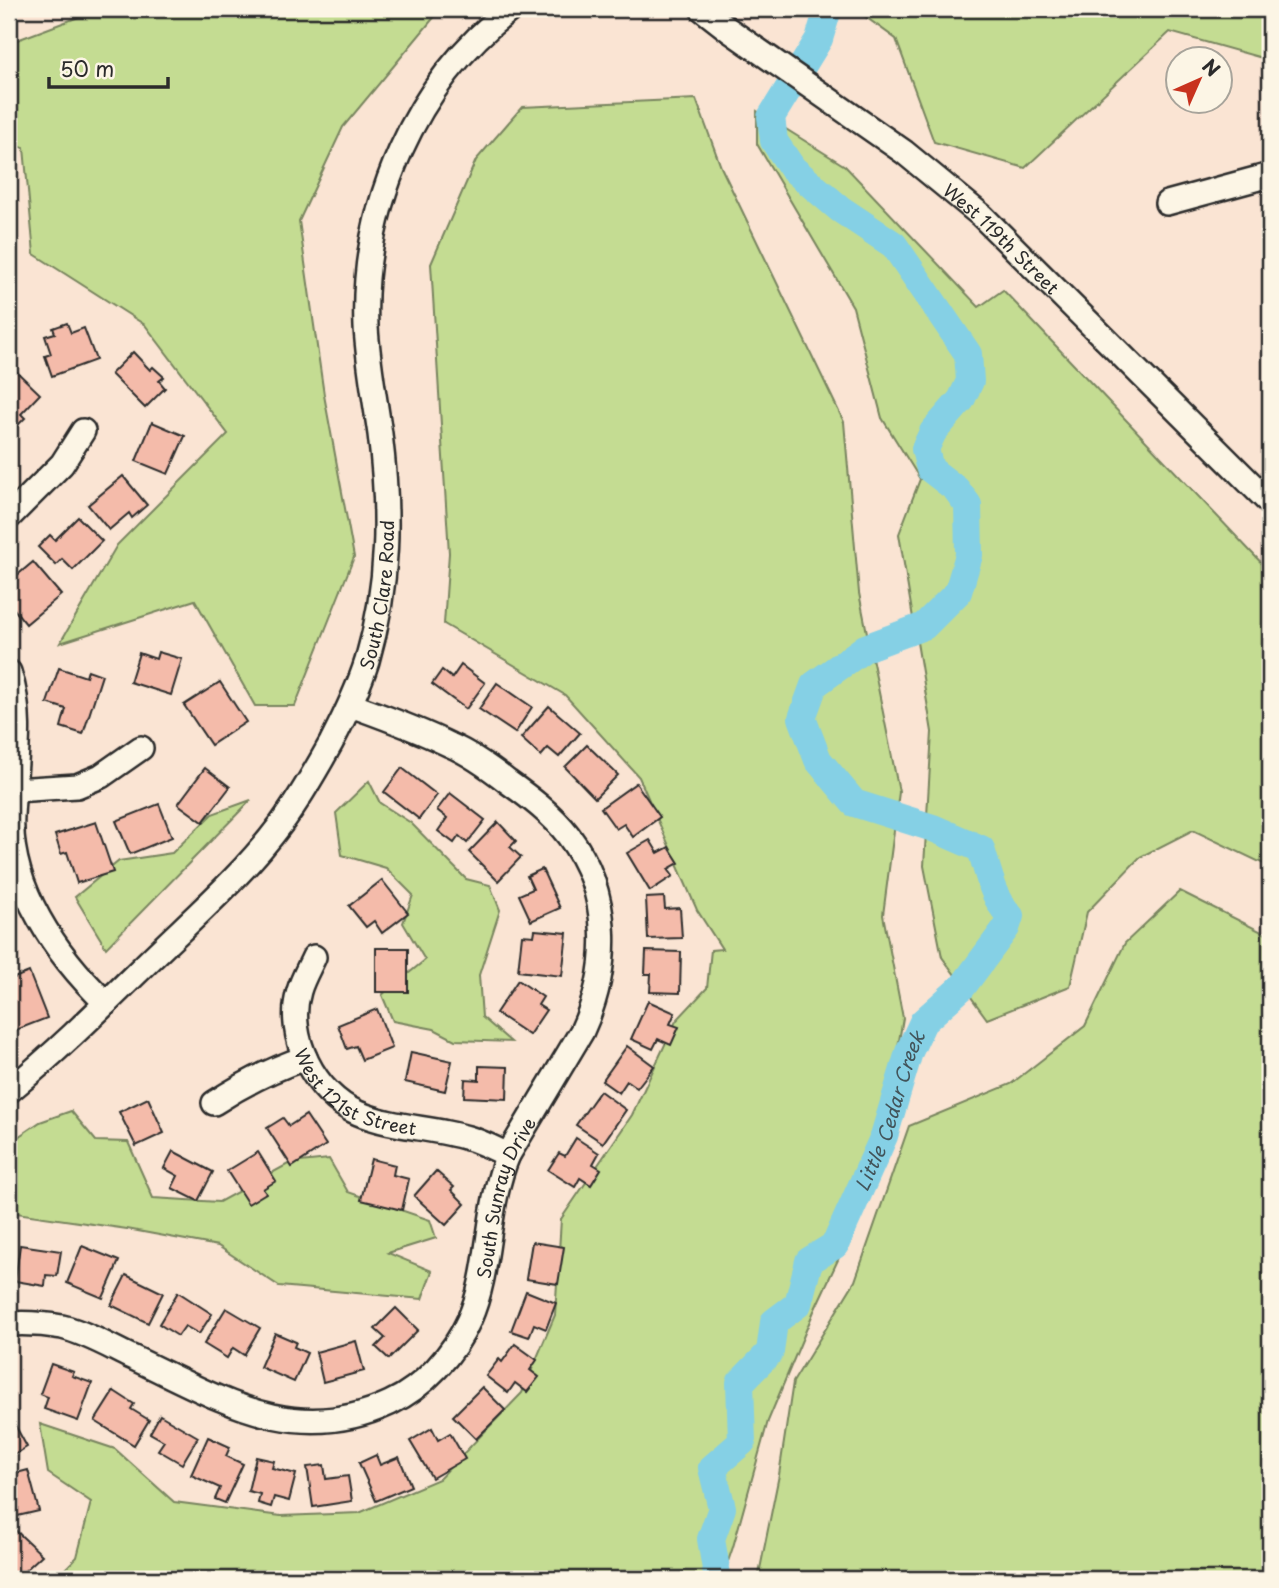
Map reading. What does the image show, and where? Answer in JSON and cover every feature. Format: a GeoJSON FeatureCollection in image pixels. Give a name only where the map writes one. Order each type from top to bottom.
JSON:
{"type":"FeatureCollection","features":[{"type":"Feature","properties":{"kind":"street","name":"South Clare Road"},"geometry":{"type":"LineString","coordinates":[[9,1091],[61,1047],[231,881],[279,826],[313,774],[351,705],[366,664],[383,596],[386,564],[384,474],[366,326],[370,257],[377,217],[398,156],[413,124],[431,96],[452,67],[511,9]]}},
{"type":"Feature","properties":{"kind":"street","name":"West 119th Street"},"geometry":{"type":"LineString","coordinates":[[702,9],[904,152],[982,216],[1270,503]]}},
{"type":"Feature","properties":{"kind":"street"},"geometry":{"type":"LineString","coordinates":[[1167,203],[1270,175]]}},
{"type":"Feature","properties":{"kind":"street"},"geometry":{"type":"LineString","coordinates":[[9,517],[62,464],[83,431]]}},
{"type":"Feature","properties":{"kind":"street"},"geometry":{"type":"LineString","coordinates":[[9,672],[15,691],[19,727],[12,820],[13,851],[20,879],[38,918],[88,986],[106,1003]]}},
{"type":"Feature","properties":{"kind":"street","name":"South Sunray Drive"},"geometry":{"type":"LineString","coordinates":[[9,1324],[64,1328],[95,1339],[250,1411],[286,1420],[316,1422],[344,1419],[375,1410],[415,1388],[436,1369],[455,1346],[479,1293],[494,1194],[508,1155],[582,1031],[599,988],[604,952],[604,925],[596,892],[584,862],[568,834],[523,793],[487,766],[453,746],[351,705]]}},
{"type":"Feature","properties":{"kind":"street"},"geometry":{"type":"LineString","coordinates":[[14,790],[77,786],[101,776],[141,748]]}},
{"type":"Feature","properties":{"kind":"street","name":"West 121st Street"},"geometry":{"type":"LineString","coordinates":[[314,957],[298,992],[296,1014],[305,1058],[317,1079],[355,1112],[381,1121],[467,1138],[508,1155]]}},
{"type":"Feature","properties":{"kind":"street"},"geometry":{"type":"LineString","coordinates":[[214,1103],[264,1073],[305,1058]]}},
{"type":"Feature","properties":{"kind":"green space"},"geometry":{"type":"Polygon","coordinates":[[[100,9],[441,9],[343,127],[299,221],[324,395],[354,557],[295,706],[255,706],[195,600],[60,643],[117,545],[228,434],[145,325],[34,254],[24,148],[9,144],[9,43],[100,9]]]}},
{"type":"Feature","properties":{"kind":"green space"},"geometry":{"type":"Polygon","coordinates":[[[865,9],[1270,9],[1270,56],[1262,58],[1234,50],[1234,46],[1220,46],[1170,32],[1025,168],[934,142],[896,39],[863,15],[865,9]]]}},
{"type":"Feature","properties":{"kind":"green space"},"geometry":{"type":"Polygon","coordinates":[[[696,99],[721,167],[844,422],[859,593],[899,792],[883,915],[903,1018],[874,1183],[814,1311],[768,1421],[722,1579],[55,1579],[77,1557],[91,1502],[48,1473],[40,1424],[115,1449],[174,1502],[281,1516],[359,1513],[439,1479],[522,1393],[555,1315],[561,1219],[632,1115],[676,1021],[707,988],[711,950],[722,949],[697,910],[639,777],[565,695],[444,624],[449,553],[431,264],[476,160],[522,107],[696,99]]]}},
{"type":"Feature","properties":{"kind":"green space"},"geometry":{"type":"Polygon","coordinates":[[[757,111],[845,166],[979,307],[1003,290],[1270,572],[1270,867],[1193,830],[1140,857],[1087,912],[1070,986],[987,1019],[942,957],[924,866],[932,732],[899,534],[920,479],[882,418],[853,307],[757,144],[757,111]]]}},
{"type":"Feature","properties":{"kind":"green space"},"geometry":{"type":"Polygon","coordinates":[[[369,781],[380,803],[411,823],[466,879],[490,885],[500,910],[479,975],[482,1017],[511,1042],[455,1040],[434,1029],[393,1021],[382,995],[425,960],[403,923],[413,895],[386,868],[342,855],[336,813],[369,781]]]}},
{"type":"Feature","properties":{"kind":"green space"},"geometry":{"type":"Polygon","coordinates":[[[251,800],[106,948],[75,897],[119,861],[172,853],[212,814],[251,800]]]}},
{"type":"Feature","properties":{"kind":"green space"},"geometry":{"type":"Polygon","coordinates":[[[1180,891],[1270,936],[1270,1579],[758,1579],[779,1475],[793,1382],[855,1281],[909,1126],[1011,1084],[1085,1026],[1125,943],[1180,891]]]}},
{"type":"Feature","properties":{"kind":"green space"},"geometry":{"type":"Polygon","coordinates":[[[71,1111],[96,1141],[128,1142],[153,1198],[219,1202],[290,1163],[329,1159],[348,1192],[430,1220],[436,1238],[388,1253],[432,1271],[422,1299],[279,1286],[218,1246],[127,1229],[9,1212],[9,1143],[40,1122],[71,1111]]]}},
{"type":"Feature","properties":{"kind":"building"},"geometry":{"type":"Polygon","coordinates":[[[67,323],[71,333],[84,328],[96,360],[52,376],[45,356],[51,354],[45,336],[55,333],[53,328],[67,323]]]}},
{"type":"Feature","properties":{"kind":"building"},"geometry":{"type":"Polygon","coordinates":[[[133,352],[150,370],[153,367],[164,377],[159,381],[165,388],[145,408],[111,374],[133,352]]]}},
{"type":"Feature","properties":{"kind":"building"},"geometry":{"type":"Polygon","coordinates":[[[16,371],[40,394],[21,414],[25,418],[14,429],[9,424],[9,379],[16,371]]]}},
{"type":"Feature","properties":{"kind":"building"},"geometry":{"type":"Polygon","coordinates":[[[152,422],[185,436],[168,474],[136,461],[152,422]]]}},
{"type":"Feature","properties":{"kind":"building"},"geometry":{"type":"Polygon","coordinates":[[[123,476],[147,505],[132,518],[129,513],[109,530],[88,505],[123,476]]]}},
{"type":"Feature","properties":{"kind":"building"},"geometry":{"type":"Polygon","coordinates":[[[78,517],[102,541],[73,570],[62,559],[56,565],[38,547],[50,535],[55,540],[78,517]]]}},
{"type":"Feature","properties":{"kind":"building"},"geometry":{"type":"Polygon","coordinates":[[[33,562],[61,595],[26,624],[9,603],[9,582],[33,562]]]}},
{"type":"Feature","properties":{"kind":"building"},"geometry":{"type":"Polygon","coordinates":[[[158,652],[182,659],[171,695],[130,682],[139,653],[156,659],[158,652]]]}},
{"type":"Feature","properties":{"kind":"building"},"geometry":{"type":"Polygon","coordinates":[[[461,665],[485,683],[466,709],[432,684],[442,670],[452,678],[461,665]]]}},
{"type":"Feature","properties":{"kind":"building"},"geometry":{"type":"Polygon","coordinates":[[[59,668],[86,677],[88,670],[102,675],[83,734],[61,727],[66,709],[47,703],[59,668]]]}},
{"type":"Feature","properties":{"kind":"building"},"geometry":{"type":"Polygon","coordinates":[[[220,682],[246,722],[211,745],[184,705],[220,682]]]}},
{"type":"Feature","properties":{"kind":"building"},"geometry":{"type":"Polygon","coordinates":[[[497,683],[532,707],[515,733],[479,709],[497,683]]]}},
{"type":"Feature","properties":{"kind":"building"},"geometry":{"type":"Polygon","coordinates":[[[549,706],[580,733],[559,757],[548,748],[541,756],[521,738],[549,706]]]}},
{"type":"Feature","properties":{"kind":"building"},"geometry":{"type":"Polygon","coordinates":[[[587,745],[618,775],[595,798],[565,767],[587,745]]]}},
{"type":"Feature","properties":{"kind":"building"},"geometry":{"type":"Polygon","coordinates":[[[205,768],[230,787],[203,822],[178,804],[205,768]]]}},
{"type":"Feature","properties":{"kind":"building"},"geometry":{"type":"Polygon","coordinates":[[[402,768],[437,795],[419,819],[384,792],[402,768]]]}},
{"type":"Feature","properties":{"kind":"building"},"geometry":{"type":"Polygon","coordinates":[[[636,783],[660,817],[633,837],[624,824],[616,829],[601,808],[636,783]]]}},
{"type":"Feature","properties":{"kind":"building"},"geometry":{"type":"Polygon","coordinates":[[[450,793],[485,820],[467,843],[459,836],[454,843],[438,831],[447,818],[437,810],[450,793]]]}},
{"type":"Feature","properties":{"kind":"building"},"geometry":{"type":"Polygon","coordinates":[[[159,804],[172,837],[130,854],[116,821],[159,804]]]}},
{"type":"Feature","properties":{"kind":"building"},"geometry":{"type":"Polygon","coordinates":[[[96,822],[113,872],[77,883],[67,852],[61,854],[55,835],[96,822]]]}},
{"type":"Feature","properties":{"kind":"building"},"geometry":{"type":"Polygon","coordinates":[[[498,822],[516,841],[510,847],[521,857],[498,881],[469,852],[498,822]]]}},
{"type":"Feature","properties":{"kind":"building"},"geometry":{"type":"Polygon","coordinates":[[[650,840],[658,853],[669,847],[679,863],[668,869],[673,876],[650,891],[627,853],[650,840]]]}},
{"type":"Feature","properties":{"kind":"building"},"geometry":{"type":"Polygon","coordinates":[[[542,869],[560,908],[531,921],[519,895],[533,889],[527,876],[542,869]]]}},
{"type":"Feature","properties":{"kind":"building"},"geometry":{"type":"Polygon","coordinates":[[[382,880],[408,913],[382,933],[374,921],[366,927],[349,906],[382,880]]]}},
{"type":"Feature","properties":{"kind":"building"},"geometry":{"type":"Polygon","coordinates":[[[664,897],[665,909],[680,908],[682,938],[648,939],[646,898],[664,897]]]}},
{"type":"Feature","properties":{"kind":"building"},"geometry":{"type":"Polygon","coordinates":[[[535,930],[567,933],[562,976],[518,971],[522,935],[534,936],[535,930]]]}},
{"type":"Feature","properties":{"kind":"building"},"geometry":{"type":"Polygon","coordinates":[[[376,948],[408,948],[408,992],[376,992],[376,948]]]}},
{"type":"Feature","properties":{"kind":"building"},"geometry":{"type":"Polygon","coordinates":[[[646,951],[681,952],[680,993],[650,992],[651,974],[645,974],[646,951]]]}},
{"type":"Feature","properties":{"kind":"building"},"geometry":{"type":"Polygon","coordinates":[[[29,972],[47,1018],[16,1030],[9,1012],[9,980],[29,972]]]}},
{"type":"Feature","properties":{"kind":"building"},"geometry":{"type":"Polygon","coordinates":[[[518,980],[543,997],[538,1005],[546,1010],[529,1035],[496,1013],[518,980]]]}},
{"type":"Feature","properties":{"kind":"building"},"geometry":{"type":"Polygon","coordinates":[[[648,1001],[675,1013],[670,1024],[679,1027],[671,1045],[658,1039],[653,1049],[631,1039],[648,1001]]]}},
{"type":"Feature","properties":{"kind":"building"},"geometry":{"type":"Polygon","coordinates":[[[377,1009],[392,1048],[362,1060],[356,1046],[347,1049],[338,1025],[377,1009]]]}},
{"type":"Feature","properties":{"kind":"building"},"geometry":{"type":"Polygon","coordinates":[[[627,1046],[654,1066],[637,1088],[627,1081],[619,1093],[602,1081],[627,1046]]]}},
{"type":"Feature","properties":{"kind":"building"},"geometry":{"type":"Polygon","coordinates":[[[411,1052],[452,1061],[445,1091],[405,1082],[411,1052]]]}},
{"type":"Feature","properties":{"kind":"building"},"geometry":{"type":"Polygon","coordinates":[[[479,1066],[508,1067],[507,1099],[464,1097],[465,1079],[479,1080],[479,1066]]]}},
{"type":"Feature","properties":{"kind":"building"},"geometry":{"type":"Polygon","coordinates":[[[600,1091],[626,1110],[603,1143],[576,1125],[600,1091]]]}},
{"type":"Feature","properties":{"kind":"building"},"geometry":{"type":"Polygon","coordinates":[[[148,1098],[164,1133],[136,1146],[119,1112],[148,1098]]]}},
{"type":"Feature","properties":{"kind":"building"},"geometry":{"type":"Polygon","coordinates":[[[306,1115],[326,1145],[292,1167],[267,1128],[283,1118],[289,1126],[306,1115]]]}},
{"type":"Feature","properties":{"kind":"building"},"geometry":{"type":"Polygon","coordinates":[[[576,1138],[599,1153],[593,1164],[601,1169],[591,1185],[580,1178],[575,1187],[548,1170],[559,1153],[565,1156],[576,1138]]]}},
{"type":"Feature","properties":{"kind":"building"},"geometry":{"type":"Polygon","coordinates":[[[173,1151],[213,1172],[198,1201],[172,1188],[178,1176],[164,1168],[173,1151]]]}},
{"type":"Feature","properties":{"kind":"building"},"geometry":{"type":"Polygon","coordinates":[[[258,1152],[276,1181],[263,1189],[266,1193],[248,1204],[227,1171],[258,1152]]]}},
{"type":"Feature","properties":{"kind":"building"},"geometry":{"type":"Polygon","coordinates":[[[371,1159],[395,1165],[393,1175],[409,1179],[402,1210],[361,1200],[371,1159]]]}},
{"type":"Feature","properties":{"kind":"building"},"geometry":{"type":"Polygon","coordinates":[[[436,1171],[454,1187],[451,1190],[465,1204],[446,1225],[414,1196],[436,1171]]]}},
{"type":"Feature","properties":{"kind":"building"},"geometry":{"type":"Polygon","coordinates":[[[532,1242],[564,1247],[558,1284],[526,1279],[532,1242]]]}},
{"type":"Feature","properties":{"kind":"building"},"geometry":{"type":"Polygon","coordinates":[[[20,1245],[61,1251],[57,1276],[46,1275],[45,1286],[15,1281],[20,1245]]]}},
{"type":"Feature","properties":{"kind":"building"},"geometry":{"type":"Polygon","coordinates":[[[82,1246],[119,1261],[103,1298],[67,1283],[82,1246]]]}},
{"type":"Feature","properties":{"kind":"building"},"geometry":{"type":"Polygon","coordinates":[[[126,1275],[163,1293],[148,1323],[111,1305],[126,1275]]]}},
{"type":"Feature","properties":{"kind":"building"},"geometry":{"type":"Polygon","coordinates":[[[526,1291],[556,1303],[546,1329],[534,1324],[529,1337],[511,1331],[526,1291]]]}},
{"type":"Feature","properties":{"kind":"building"},"geometry":{"type":"Polygon","coordinates":[[[178,1292],[212,1314],[199,1334],[185,1326],[178,1336],[159,1324],[178,1292]]]}},
{"type":"Feature","properties":{"kind":"building"},"geometry":{"type":"Polygon","coordinates":[[[226,1308],[260,1328],[244,1355],[233,1348],[227,1358],[204,1344],[226,1308]]]}},
{"type":"Feature","properties":{"kind":"building"},"geometry":{"type":"Polygon","coordinates":[[[396,1308],[418,1330],[389,1359],[376,1347],[385,1338],[375,1329],[396,1308]]]}},
{"type":"Feature","properties":{"kind":"building"},"geometry":{"type":"Polygon","coordinates":[[[275,1333],[296,1342],[294,1347],[307,1353],[294,1382],[260,1367],[275,1333]]]}},
{"type":"Feature","properties":{"kind":"building"},"geometry":{"type":"Polygon","coordinates":[[[356,1341],[364,1371],[323,1382],[316,1352],[356,1341]]]}},
{"type":"Feature","properties":{"kind":"building"},"geometry":{"type":"Polygon","coordinates":[[[515,1344],[537,1360],[530,1370],[539,1377],[527,1392],[515,1383],[508,1393],[486,1376],[499,1359],[502,1362],[515,1344]]]}},
{"type":"Feature","properties":{"kind":"building"},"geometry":{"type":"Polygon","coordinates":[[[51,1364],[74,1372],[72,1376],[92,1383],[78,1421],[44,1409],[48,1397],[40,1394],[51,1364]]]}},
{"type":"Feature","properties":{"kind":"building"},"geometry":{"type":"Polygon","coordinates":[[[482,1387],[505,1410],[476,1439],[453,1416],[482,1387]]]}},
{"type":"Feature","properties":{"kind":"building"},"geometry":{"type":"Polygon","coordinates":[[[114,1391],[134,1404],[131,1409],[149,1420],[134,1445],[95,1421],[114,1391]]]}},
{"type":"Feature","properties":{"kind":"building"},"geometry":{"type":"Polygon","coordinates":[[[9,1414],[27,1447],[9,1458],[9,1414]]]}},
{"type":"Feature","properties":{"kind":"building"},"geometry":{"type":"Polygon","coordinates":[[[160,1415],[198,1437],[182,1464],[158,1450],[164,1441],[150,1433],[160,1415]]]}},
{"type":"Feature","properties":{"kind":"building"},"geometry":{"type":"Polygon","coordinates":[[[432,1428],[438,1440],[450,1433],[465,1459],[432,1478],[410,1441],[432,1428]]]}},
{"type":"Feature","properties":{"kind":"building"},"geometry":{"type":"Polygon","coordinates":[[[208,1437],[230,1447],[226,1456],[243,1464],[225,1503],[215,1499],[220,1488],[191,1475],[208,1437]]]}},
{"type":"Feature","properties":{"kind":"building"},"geometry":{"type":"Polygon","coordinates":[[[376,1455],[380,1465],[399,1457],[411,1486],[376,1501],[359,1463],[376,1455]]]}},
{"type":"Feature","properties":{"kind":"building"},"geometry":{"type":"Polygon","coordinates":[[[256,1457],[274,1461],[272,1468],[296,1474],[289,1501],[274,1497],[271,1507],[258,1503],[260,1494],[248,1491],[256,1457]]]}},
{"type":"Feature","properties":{"kind":"building"},"geometry":{"type":"Polygon","coordinates":[[[324,1465],[326,1479],[348,1476],[352,1501],[313,1507],[307,1467],[324,1465]]]}},
{"type":"Feature","properties":{"kind":"building"},"geometry":{"type":"Polygon","coordinates":[[[28,1470],[39,1511],[9,1518],[9,1475],[28,1470]]]}},
{"type":"Feature","properties":{"kind":"building"},"geometry":{"type":"Polygon","coordinates":[[[13,1528],[42,1555],[16,1579],[9,1579],[9,1533],[13,1528]]]}},
{"type":"Feature","properties":{"kind":"waterway","name":"Little Cedar Creek"},"geometry":{"type":"LineString","coordinates":[[716,1579],[711,1539],[722,1508],[712,1468],[742,1442],[740,1383],[770,1352],[774,1322],[798,1304],[809,1261],[835,1245],[884,1136],[909,1052],[923,1022],[963,986],[1006,928],[1010,916],[995,893],[981,849],[933,828],[854,803],[818,760],[802,718],[814,685],[865,648],[924,626],[958,592],[969,555],[968,505],[956,489],[930,469],[925,449],[933,432],[961,400],[970,381],[968,354],[894,245],[840,209],[793,169],[774,141],[771,117],[819,39],[828,9]]}}]}
